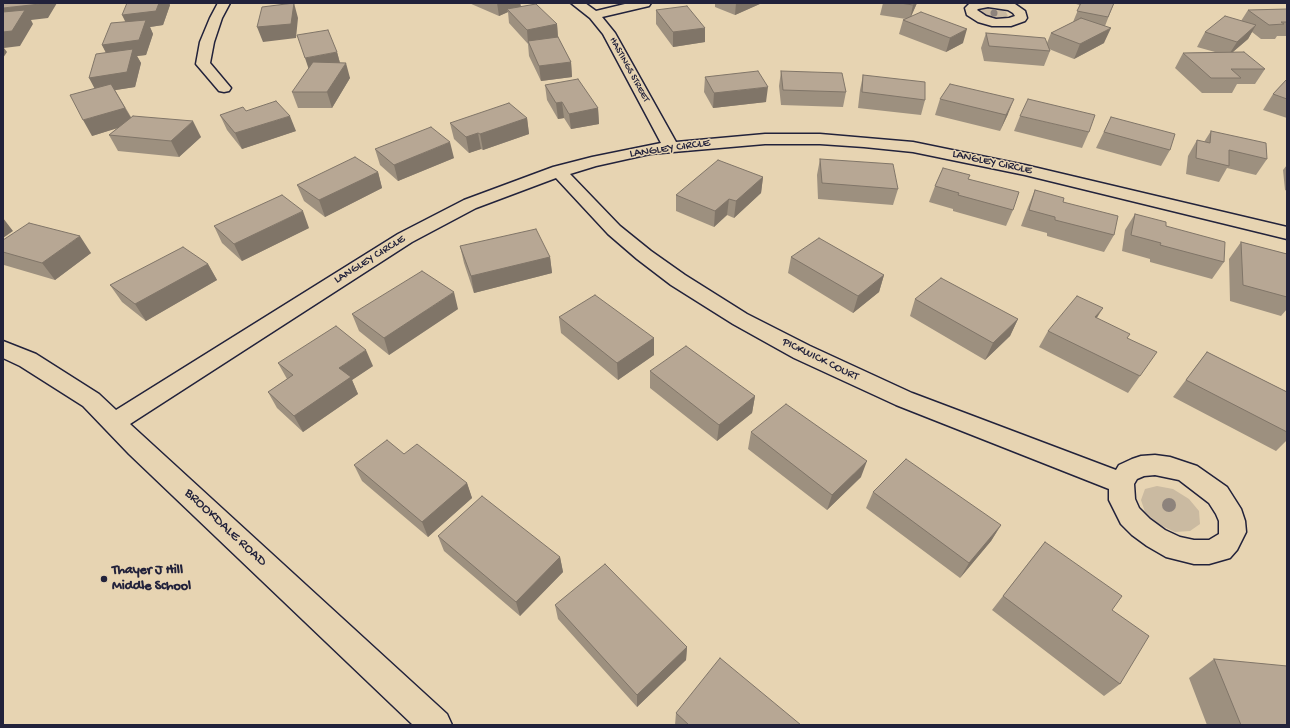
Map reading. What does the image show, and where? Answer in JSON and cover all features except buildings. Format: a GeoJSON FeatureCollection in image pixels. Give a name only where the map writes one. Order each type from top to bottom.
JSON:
{"type":"FeatureCollection","features":[{"type":"Feature","properties":{"kind":"street"},"geometry":{"type":"LineString","coordinates":[[224,3],[216,18],[207,42],[203,64],[224,88]]}},
{"type":"Feature","properties":{"kind":"street","name":"HASTINGS STREET"},"geometry":{"type":"LineString","coordinates":[[577,3],[594,15],[609,33],[670,146]]}},
{"type":"Feature","properties":{"kind":"street"},"geometry":{"type":"LineString","coordinates":[[594,15],[646,3]]}},
{"type":"Feature","properties":{"kind":"street","name":"LANGLEY CIRCLE"},"geometry":{"type":"LineString","coordinates":[[114,423],[405,238],[470,204],[503,190],[559,171],[592,162],[670,146],[773,139],[864,142],[913,147],[1025,170],[1287,233]]}},
{"type":"Feature","properties":{"kind":"street","name":"PICKWICK COURT"},"geometry":{"type":"LineString","coordinates":[[559,171],[614,230],[644,255],[678,280],[740,319],[802,352],[904,399],[1121,483]]}},
{"type":"Feature","properties":{"kind":"street","name":"BROOKDALE ROAD"},"geometry":{"type":"LineString","coordinates":[[3,349],[28,360],[91,400],[436,725]]}},
{"type":"Feature","properties":{"kind":"shaded area"},"geometry":{"type":"Polygon","coordinates":[[[986,8],[1002,10],[1006,12],[1008,16],[1000,19],[989,18],[980,11],[986,8]]]}},
{"type":"Feature","properties":{"kind":"shaded area"},"geometry":{"type":"Polygon","coordinates":[[[1157,486],[1173,489],[1189,499],[1199,511],[1200,524],[1190,531],[1175,532],[1158,524],[1145,512],[1141,500],[1145,489],[1157,486]]]}},
{"type":"Feature","properties":{"kind":"place","name":"Thayer J Hill Middle School"},"geometry":{"type":"Point","coordinates":[104,579]}}]}
